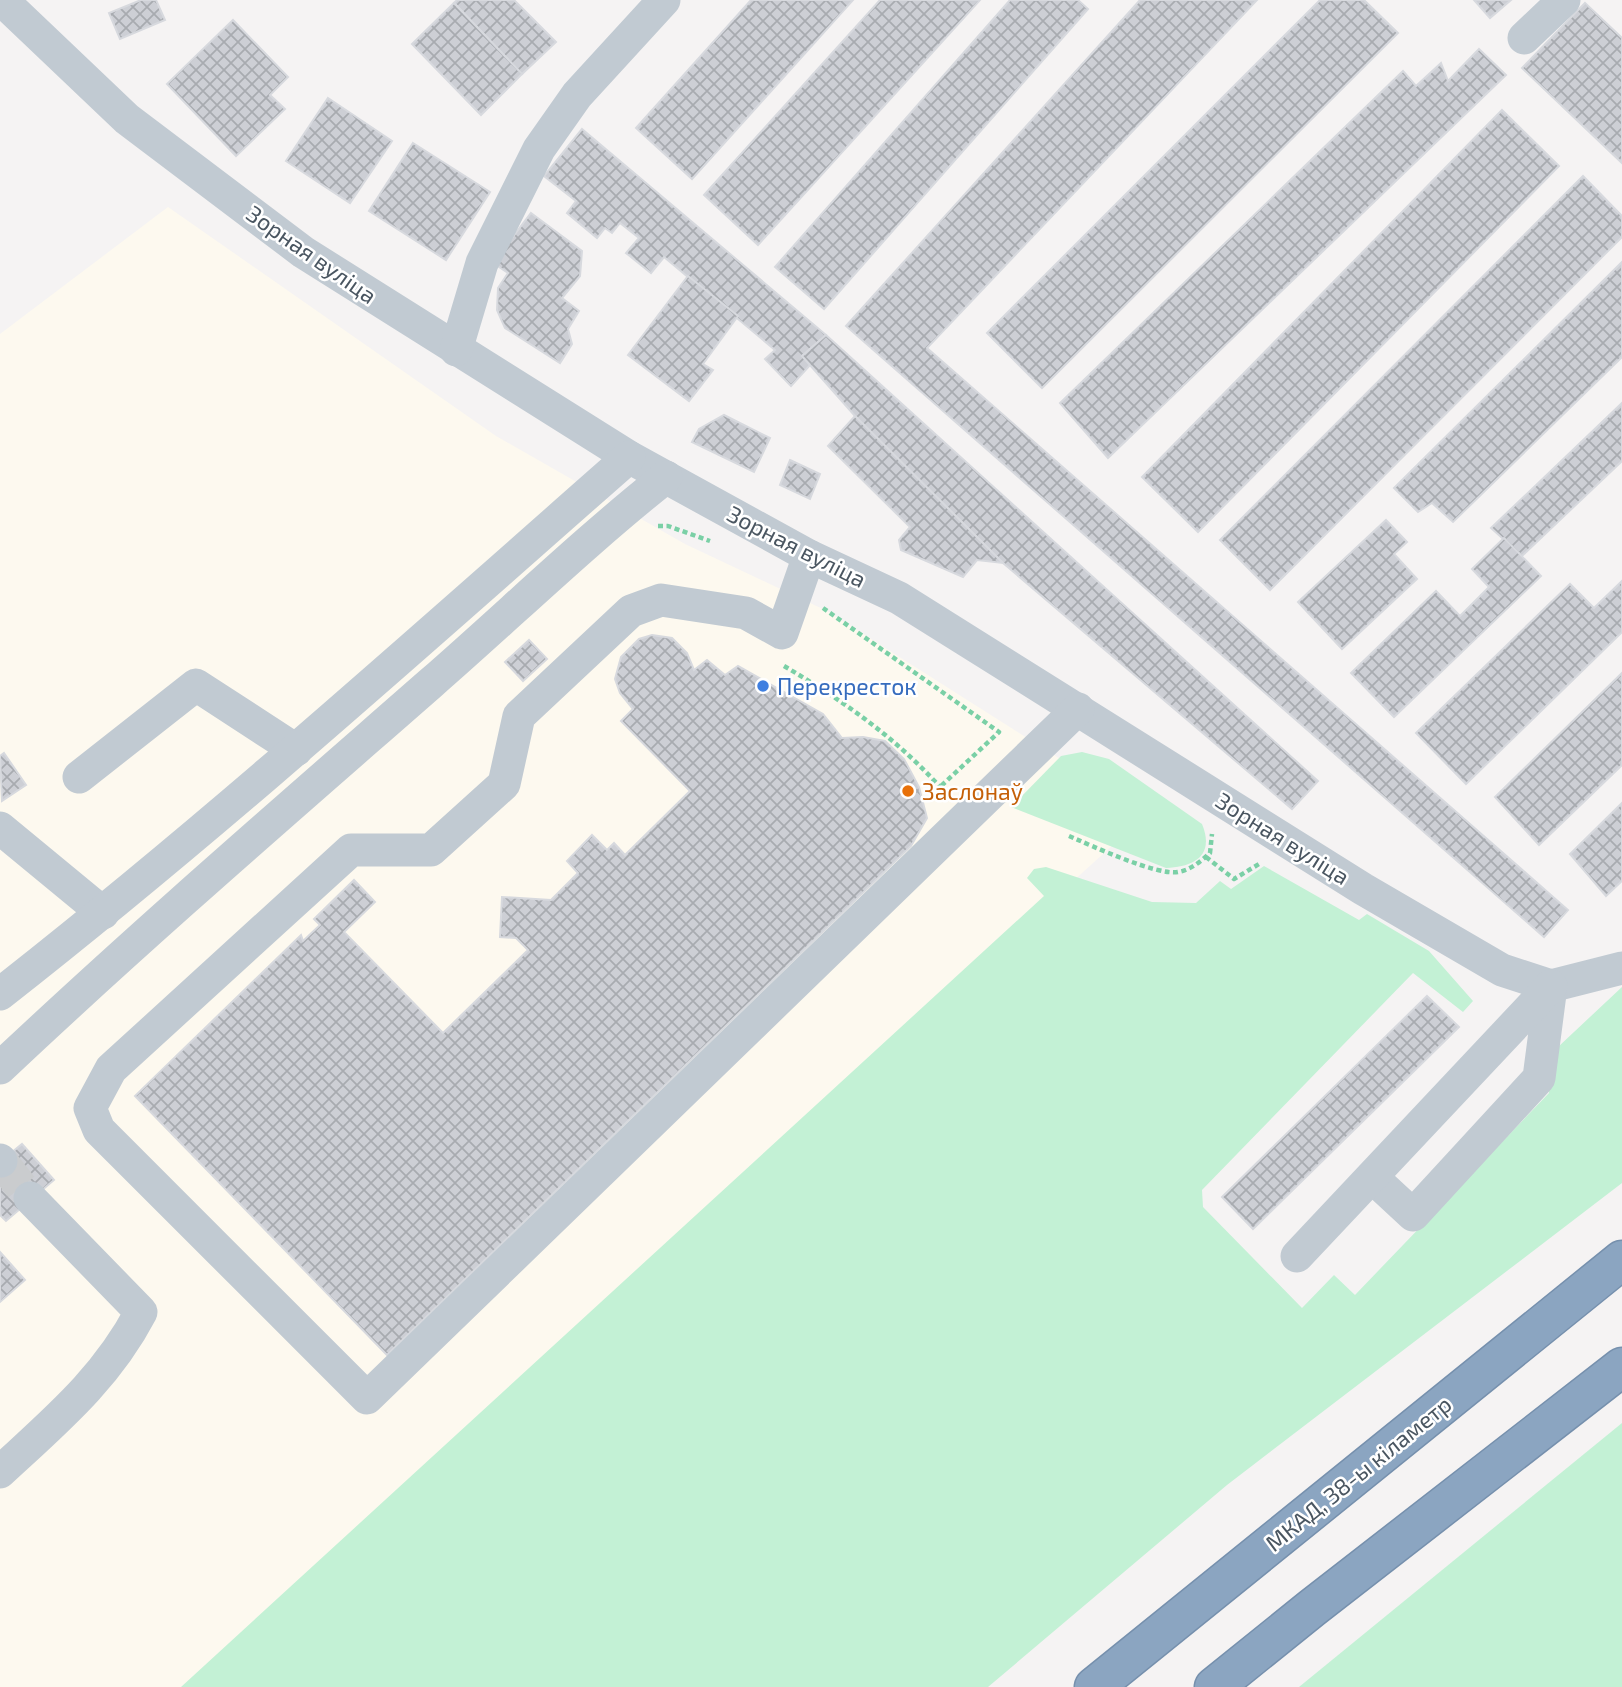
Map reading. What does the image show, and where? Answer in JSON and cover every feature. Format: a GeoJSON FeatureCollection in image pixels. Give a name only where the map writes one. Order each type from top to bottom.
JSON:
{"type":"FeatureCollection","features":[{"type":"Feature","properties":{"kind":"highway","name":"МКАД, 38-ы кіламетр"},"geometry":{"type":"LineString","coordinates":[[1094,1687],[1622,1259]]}},
{"type":"Feature","properties":{"kind":"highway"},"geometry":{"type":"LineString","coordinates":[[1214,1687],[1622,1367]]}},
{"type":"Feature","properties":{"kind":"street"},"geometry":{"type":"LineString","coordinates":[[456,350],[482,263],[539,149],[577,95],[664,0]]}},
{"type":"Feature","properties":{"kind":"street"},"geometry":{"type":"LineString","coordinates":[[1524,38],[1564,0]]}},
{"type":"Feature","properties":{"kind":"street","name":"Зорная вуліца"},"geometry":{"type":"LineString","coordinates":[[17,5],[127,119],[303,252],[456,350],[629,457],[810,556],[899,598],[1363,888],[1490,964],[1551,986]]}},
{"type":"Feature","properties":{"kind":"street"},"geometry":{"type":"LineString","coordinates":[[0,994],[103,913],[296,750],[629,457]]}},
{"type":"Feature","properties":{"kind":"street"},"geometry":{"type":"LineString","coordinates":[[0,1068],[120,956],[440,676],[601,528],[666,477]]}},
{"type":"Feature","properties":{"kind":"street"},"geometry":{"type":"LineString","coordinates":[[810,556],[782,633],[746,614],[661,600],[631,611],[519,716],[504,784],[431,850],[351,849],[111,1069],[90,1108],[99,1130],[368,1398],[1078,709]]}},
{"type":"Feature","properties":{"kind":"street"},"geometry":{"type":"LineString","coordinates":[[79,777],[196,685],[296,750]]}},
{"type":"Feature","properties":{"kind":"street"},"geometry":{"type":"LineString","coordinates":[[0,828],[103,913]]}},
{"type":"Feature","properties":{"kind":"street"},"geometry":{"type":"LineString","coordinates":[[1297,1256],[1551,986],[1622,968]]}},
{"type":"Feature","properties":{"kind":"street"},"geometry":{"type":"LineString","coordinates":[[1372,1177],[1413,1215],[1539,1078],[1551,986]]}},
{"type":"Feature","properties":{"kind":"street"},"geometry":{"type":"LineString","coordinates":[[0,1472],[91,1388],[123,1346],[141,1312],[30,1198]]}},
{"type":"Feature","properties":{"kind":"path"},"geometry":{"type":"LineString","coordinates":[[655,526],[668,526],[716,544]]}},
{"type":"Feature","properties":{"kind":"path"},"geometry":{"type":"LineString","coordinates":[[797,588],[999,732],[940,787]]}},
{"type":"Feature","properties":{"kind":"path"},"geometry":{"type":"LineString","coordinates":[[777,663],[834,695],[907,751],[940,787],[947,820],[971,814]]}},
{"type":"Feature","properties":{"kind":"path"},"geometry":{"type":"LineString","coordinates":[[1069,836],[1119,858],[1176,873],[1198,864],[1210,853],[1213,837],[1209,829]]}},
{"type":"Feature","properties":{"kind":"shaded area"},"geometry":{"type":"Polygon","coordinates":[[[168,207],[496,436],[685,544],[827,611],[1147,814],[186,1687],[0,1687],[0,334],[168,207]]]}},
{"type":"Feature","properties":{"kind":"green space"},"geometry":{"type":"Polygon","coordinates":[[[1082,752],[1109,759],[1202,824],[1206,844],[1199,858],[1185,865],[1166,868],[1011,807],[1061,756],[1082,752]]]}},
{"type":"Feature","properties":{"kind":"green space"},"geometry":{"type":"Polygon","coordinates":[[[1264,866],[1359,920],[1367,914],[1429,951],[1473,1001],[1463,1012],[1413,973],[1202,1190],[1203,1207],[1302,1308],[1334,1275],[1355,1295],[1549,1093],[1548,1067],[1558,1047],[1622,987],[1622,1183],[1227,1485],[988,1687],[181,1687],[1044,896],[1027,878],[1034,869],[1046,867],[1152,902],[1196,903],[1220,881],[1231,889],[1264,866]]]}},
{"type":"Feature","properties":{"kind":"green space"},"geometry":{"type":"Polygon","coordinates":[[[1622,1423],[1622,1687],[1299,1687],[1622,1423]]]}},
{"type":"Feature","properties":{"kind":"building"},"geometry":{"type":"Polygon","coordinates":[[[141,0],[156,0],[165,20],[120,39],[109,13],[141,0]]]}},
{"type":"Feature","properties":{"kind":"building"},"geometry":{"type":"Polygon","coordinates":[[[457,0],[514,0],[556,42],[522,74],[454,3],[457,0]]]}},
{"type":"Feature","properties":{"kind":"building"},"geometry":{"type":"Polygon","coordinates":[[[751,0],[853,0],[692,179],[636,128],[751,0]]]}},
{"type":"Feature","properties":{"kind":"building"},"geometry":{"type":"Polygon","coordinates":[[[880,0],[980,0],[758,245],[704,195],[880,0]]]}},
{"type":"Feature","properties":{"kind":"building"},"geometry":{"type":"Polygon","coordinates":[[[1010,0],[1078,0],[1088,9],[824,309],[775,267],[1010,0]]]}},
{"type":"Feature","properties":{"kind":"building"},"geometry":{"type":"Polygon","coordinates":[[[1140,0],[1257,0],[927,348],[1568,910],[1544,937],[846,326],[1140,0]]]}},
{"type":"Feature","properties":{"kind":"building"},"geometry":{"type":"Polygon","coordinates":[[[1320,0],[1364,0],[1398,33],[1042,388],[987,333],[1320,0]]]}},
{"type":"Feature","properties":{"kind":"building"},"geometry":{"type":"Polygon","coordinates":[[[1474,0],[1511,0],[1490,18],[1474,0]]]}},
{"type":"Feature","properties":{"kind":"building"},"geometry":{"type":"Polygon","coordinates":[[[454,3],[522,74],[481,115],[412,44],[454,3]]]}},
{"type":"Feature","properties":{"kind":"building"},"geometry":{"type":"Polygon","coordinates":[[[1585,3],[1622,38],[1622,163],[1522,68],[1585,3]]]}},
{"type":"Feature","properties":{"kind":"building"},"geometry":{"type":"Polygon","coordinates":[[[233,20],[288,77],[270,95],[285,109],[236,156],[167,84],[233,20]]]}},
{"type":"Feature","properties":{"kind":"building"},"geometry":{"type":"Polygon","coordinates":[[[1479,49],[1506,75],[1108,458],[1060,403],[1403,71],[1416,86],[1441,63],[1448,81],[1479,49]]]}},
{"type":"Feature","properties":{"kind":"building"},"geometry":{"type":"Polygon","coordinates":[[[328,98],[392,141],[350,203],[286,161],[328,98]]]}},
{"type":"Feature","properties":{"kind":"building"},"geometry":{"type":"Polygon","coordinates":[[[1502,110],[1559,166],[1198,532],[1142,477],[1502,110]]]}},
{"type":"Feature","properties":{"kind":"building"},"geometry":{"type":"Polygon","coordinates":[[[582,129],[826,335],[802,356],[811,364],[791,386],[765,359],[775,350],[664,257],[651,273],[626,253],[639,238],[620,223],[612,233],[605,228],[597,238],[567,213],[576,201],[544,176],[582,129]]]}},
{"type":"Feature","properties":{"kind":"building"},"geometry":{"type":"Polygon","coordinates":[[[413,143],[490,192],[446,260],[369,211],[413,143]]]}},
{"type":"Feature","properties":{"kind":"building"},"geometry":{"type":"Polygon","coordinates":[[[1583,176],[1622,216],[1622,237],[1270,590],[1220,540],[1583,176]]]}},
{"type":"Feature","properties":{"kind":"building"},"geometry":{"type":"Polygon","coordinates":[[[531,213],[582,251],[580,276],[562,298],[579,311],[568,329],[572,344],[560,363],[505,328],[497,310],[498,288],[508,273],[493,263],[531,213]]]}},
{"type":"Feature","properties":{"kind":"building"},"geometry":{"type":"Polygon","coordinates":[[[1622,262],[1622,357],[1453,522],[1432,503],[1418,512],[1394,488],[1622,262]]]}},
{"type":"Feature","properties":{"kind":"building"},"geometry":{"type":"Polygon","coordinates":[[[688,276],[738,316],[703,364],[713,370],[689,401],[628,355],[688,276]]]}},
{"type":"Feature","properties":{"kind":"building"},"geometry":{"type":"Polygon","coordinates":[[[826,335],[1318,781],[1292,809],[1003,563],[855,416],[802,356],[826,335]]]}},
{"type":"Feature","properties":{"kind":"building"},"geometry":{"type":"Polygon","coordinates":[[[1622,403],[1622,461],[1522,556],[1491,528],[1622,403]]]}},
{"type":"Feature","properties":{"kind":"building"},"geometry":{"type":"Polygon","coordinates":[[[724,415],[770,438],[754,472],[692,442],[699,429],[724,415]]]}},
{"type":"Feature","properties":{"kind":"building"},"geometry":{"type":"Polygon","coordinates":[[[855,416],[1003,563],[977,560],[963,577],[901,550],[899,540],[910,527],[828,446],[855,416]]]}},
{"type":"Feature","properties":{"kind":"building"},"geometry":{"type":"Polygon","coordinates":[[[790,460],[820,474],[810,499],[780,485],[790,460]]]}},
{"type":"Feature","properties":{"kind":"building"},"geometry":{"type":"Polygon","coordinates":[[[1386,520],[1407,542],[1394,554],[1417,579],[1342,649],[1298,602],[1386,520]]]}},
{"type":"Feature","properties":{"kind":"building"},"geometry":{"type":"Polygon","coordinates":[[[1504,538],[1541,576],[1394,717],[1351,673],[1436,591],[1460,616],[1489,587],[1472,569],[1504,538]]]}},
{"type":"Feature","properties":{"kind":"building"},"geometry":{"type":"Polygon","coordinates":[[[1622,581],[1622,632],[1466,784],[1416,733],[1570,584],[1594,608],[1622,581]]]}},
{"type":"Feature","properties":{"kind":"building"},"geometry":{"type":"Polygon","coordinates":[[[652,635],[672,638],[687,653],[694,670],[707,660],[725,675],[738,666],[823,714],[842,738],[863,737],[885,741],[904,759],[919,787],[927,818],[911,846],[387,1355],[135,1096],[301,935],[303,941],[320,925],[314,919],[354,880],[375,902],[344,932],[443,1033],[528,950],[516,938],[500,937],[502,897],[551,900],[578,873],[567,861],[592,835],[607,850],[614,843],[625,855],[690,791],[621,721],[633,709],[620,693],[615,679],[621,657],[639,639],[652,635]]]}},
{"type":"Feature","properties":{"kind":"building"},"geometry":{"type":"Polygon","coordinates":[[[529,640],[547,659],[523,681],[505,662],[529,640]]]}},
{"type":"Feature","properties":{"kind":"building"},"geometry":{"type":"Polygon","coordinates":[[[1622,673],[1622,765],[1539,845],[1495,797],[1622,673]]]}},
{"type":"Feature","properties":{"kind":"building"},"geometry":{"type":"Polygon","coordinates":[[[4,753],[26,785],[2,801],[0,756],[4,753]]]}},
{"type":"Feature","properties":{"kind":"building"},"geometry":{"type":"Polygon","coordinates":[[[1622,803],[1622,881],[1606,896],[1570,854],[1622,803]]]}},
{"type":"Feature","properties":{"kind":"building"},"geometry":{"type":"Polygon","coordinates":[[[1427,996],[1459,1027],[1253,1229],[1222,1197],[1427,996]]]}},
{"type":"Feature","properties":{"kind":"building"},"geometry":{"type":"Polygon","coordinates":[[[22,1144],[54,1180],[6,1221],[0,1215],[0,1162],[22,1144]]]}},
{"type":"Feature","properties":{"kind":"building"},"geometry":{"type":"Polygon","coordinates":[[[0,1252],[25,1280],[0,1302],[0,1252]]]}},
{"type":"Feature","properties":{"kind":"tunnel"},"geometry":{"type":"LineString","coordinates":[[1,1161],[30,1198]]}},
{"type":"Feature","properties":{"kind":"place","name":"Перекресток"},"geometry":{"type":"Point","coordinates":[763,686]}},
{"type":"Feature","properties":{"kind":"place","name":"Заслонаў"},"geometry":{"type":"Point","coordinates":[908,791]}}]}
